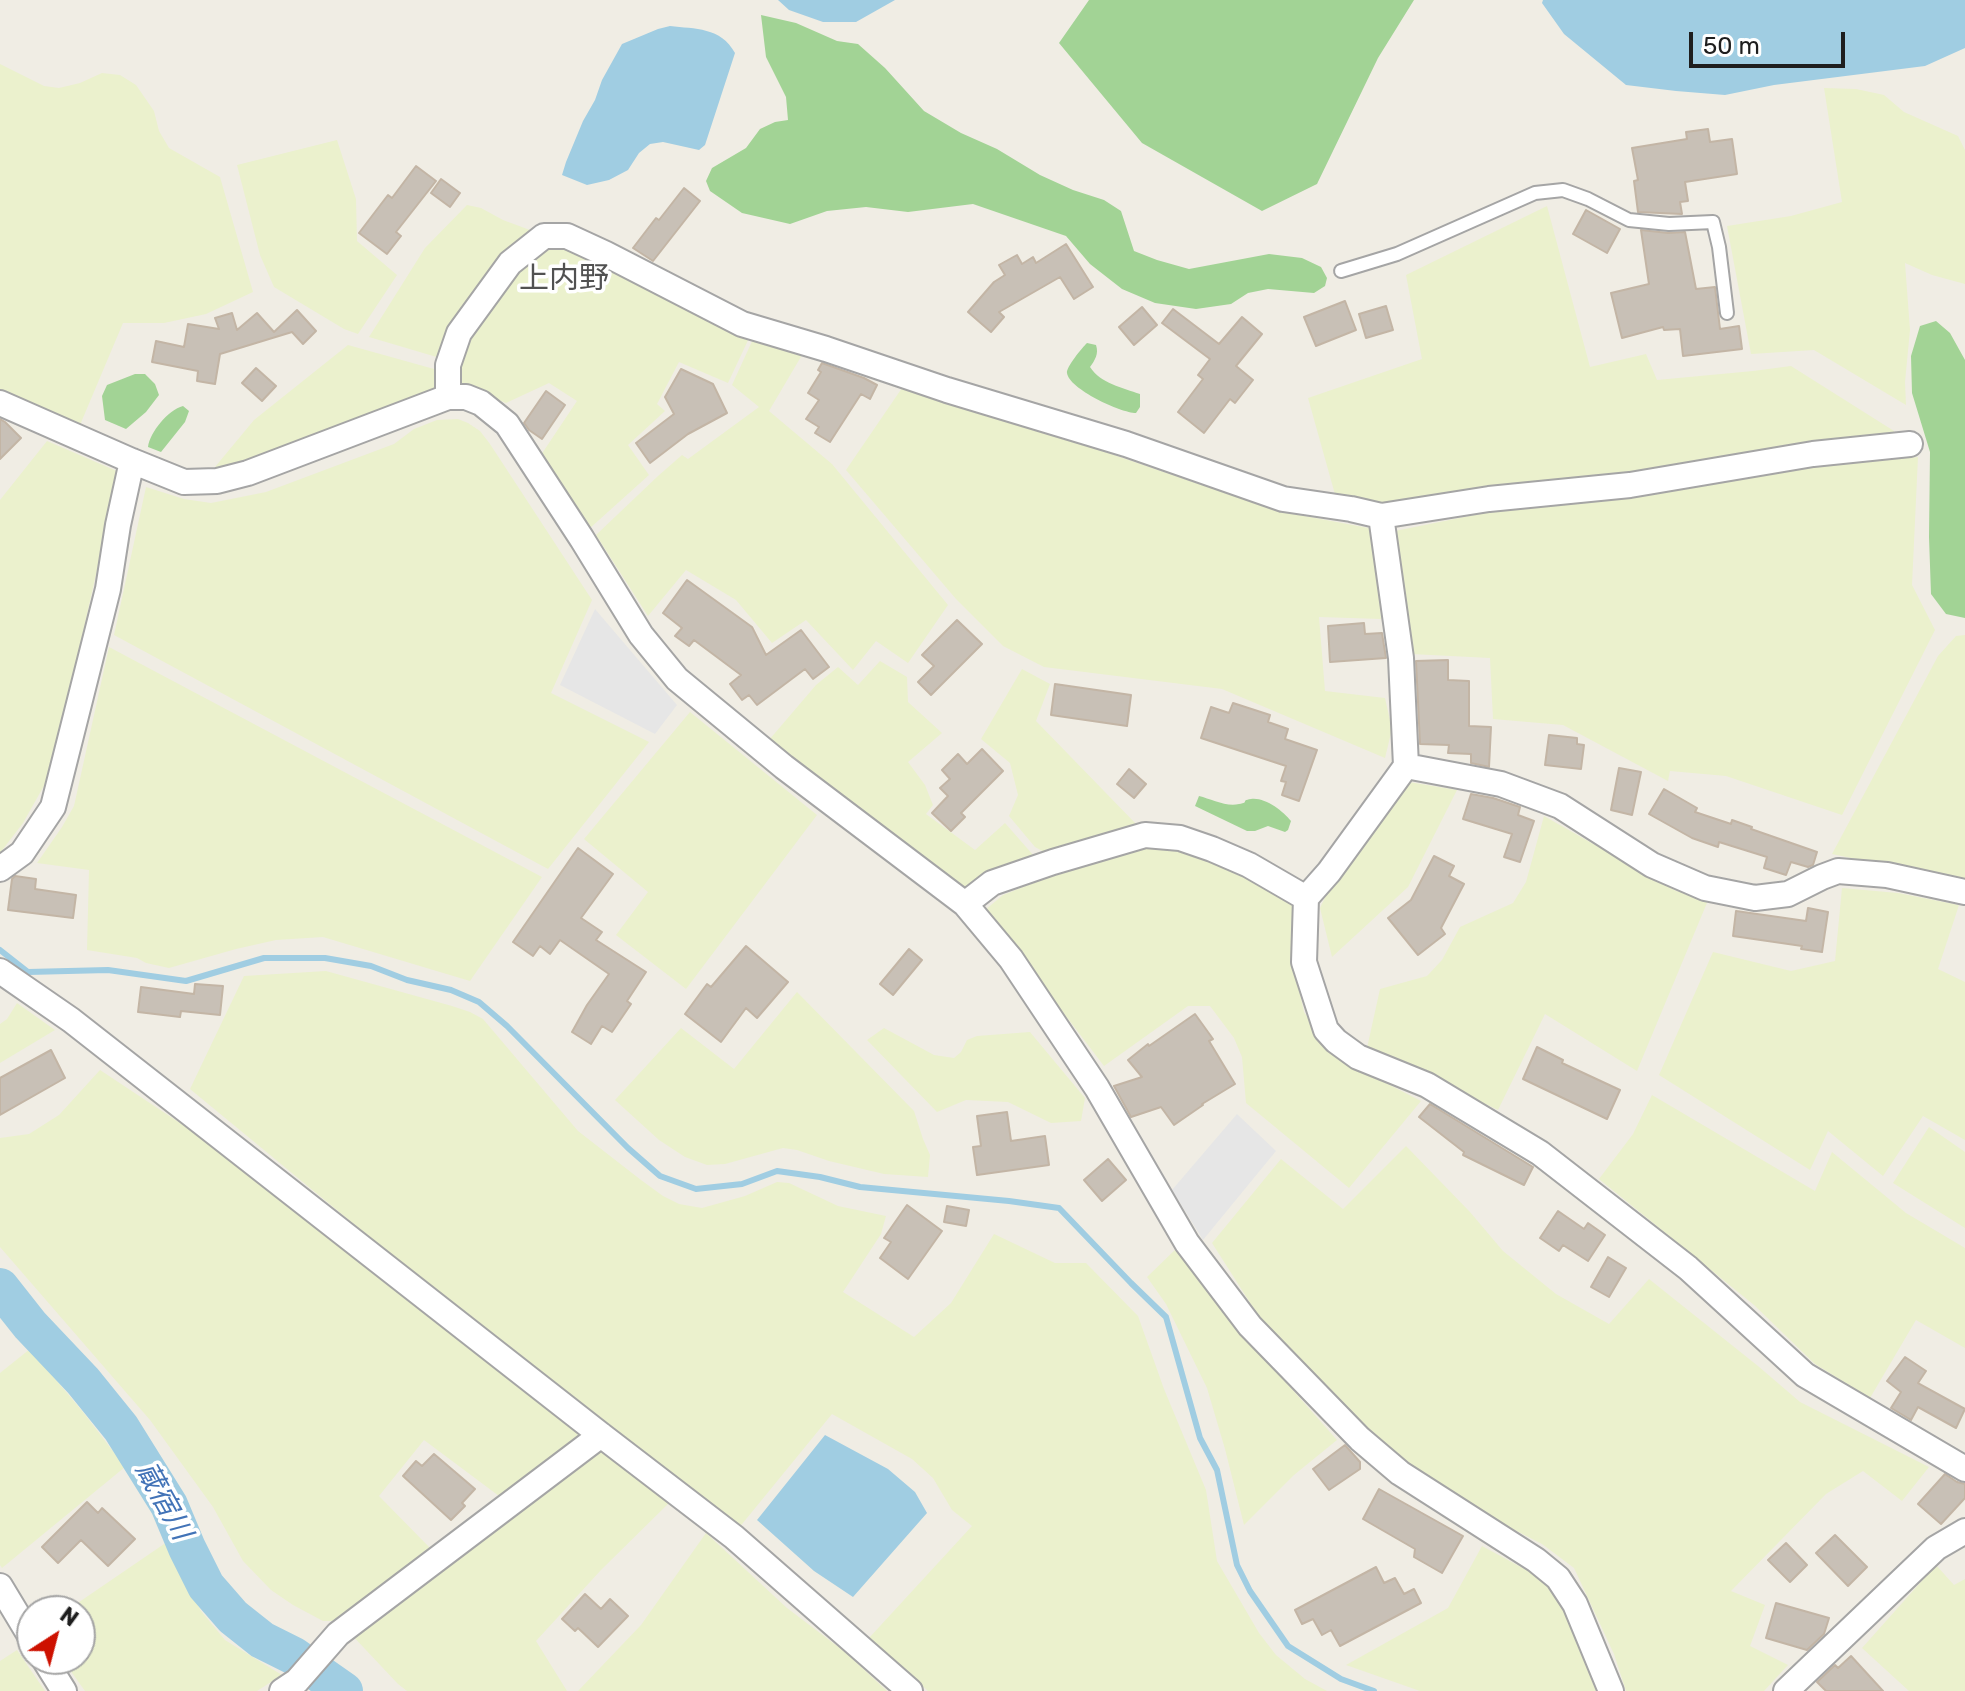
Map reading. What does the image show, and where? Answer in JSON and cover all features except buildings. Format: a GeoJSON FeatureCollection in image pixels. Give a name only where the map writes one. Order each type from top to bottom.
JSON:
{"type":"FeatureCollection","features":[{"type":"Feature","properties":{"kind":"street"},"geometry":{"type":"LineString","coordinates":[[448,397],[448,365],[459,333],[510,263],[544,236],[567,236],[742,324],[1126,444],[1283,499],[1381,516],[1489,499],[1630,485],[1813,454],[1910,444]]}},
{"type":"Feature","properties":{"kind":"street"},"geometry":{"type":"LineString","coordinates":[[0,403],[184,482],[217,481],[248,473],[448,397],[466,397],[481,403],[507,424],[641,635],[677,679],[784,767],[965,904],[1011,959],[1097,1088],[1187,1243],[1250,1326],[1360,1439],[1400,1473],[1536,1560],[1558,1578],[1575,1604],[1611,1691]]}},
{"type":"Feature","properties":{"kind":"street"},"geometry":{"type":"LineString","coordinates":[[0,869],[22,853],[53,807],[108,589],[132,461]]}},
{"type":"Feature","properties":{"kind":"street"},"geometry":{"type":"LineString","coordinates":[[1381,516],[1401,658],[1406,766],[1329,872],[1306,898],[1304,962],[1326,1030],[1358,1057],[1427,1085],[1540,1153],[1688,1268],[1805,1375],[1965,1469]]}},
{"type":"Feature","properties":{"kind":"street"},"geometry":{"type":"LineString","coordinates":[[1406,766],[1501,784],[1560,806],[1652,865],[1705,888],[1755,898],[1788,894],[1838,871],[1887,875],[1965,892]]}},
{"type":"Feature","properties":{"kind":"street"},"geometry":{"type":"LineString","coordinates":[[965,904],[992,883],[1145,835],[1180,838],[1212,849],[1249,865],[1306,898]]}},
{"type":"Feature","properties":{"kind":"street"},"geometry":{"type":"LineString","coordinates":[[0,971],[71,1020],[734,1537],[910,1691]]}},
{"type":"Feature","properties":{"kind":"street"},"geometry":{"type":"LineString","coordinates":[[290,1686],[338,1634],[601,1435]]}},
{"type":"Feature","properties":{"kind":"street"},"geometry":{"type":"LineString","coordinates":[[1786,1691],[1936,1548],[1965,1531]]}},
{"type":"Feature","properties":{"kind":"street"},"geometry":{"type":"LineString","coordinates":[[0,1586],[16,1612]]}},
{"type":"Feature","properties":{"kind":"lane"},"geometry":{"type":"LineString","coordinates":[[1341,271],[1397,254],[1535,193],[1563,190],[1629,220],[1669,224],[1713,222],[1727,313]]}},
{"type":"Feature","properties":{"kind":"green space"},"geometry":{"type":"Polygon","coordinates":[[[1089,0],[1414,0],[1378,58],[1317,184],[1262,211],[1142,143],[1059,43],[1089,0]]]}},
{"type":"Feature","properties":{"kind":"green space"},"geometry":{"type":"Polygon","coordinates":[[[761,15],[796,23],[837,41],[858,44],[924,111],[1040,175],[1104,200],[1121,211],[1134,251],[1189,269],[1269,254],[1302,258],[1321,267],[1327,278],[1325,286],[1314,293],[1268,289],[1248,293],[1231,304],[1196,309],[1155,303],[1122,289],[1090,264],[1066,236],[973,204],[908,212],[866,207],[827,211],[790,224],[742,213],[710,191],[706,181],[712,168],[746,148],[760,129],[788,120],[786,97],[766,57],[761,15]]]}},
{"type":"Feature","properties":{"kind":"green space"},"geometry":{"type":"Polygon","coordinates":[[[0,64],[44,86],[59,88],[102,73],[120,75],[136,85],[154,111],[159,131],[169,148],[220,177],[253,292],[206,314],[164,323],[123,323],[80,425],[0,389],[0,64]]]}},
{"type":"Feature","properties":{"kind":"green space"},"geometry":{"type":"Polygon","coordinates":[[[1824,88],[1856,89],[1884,95],[1904,112],[1958,136],[1965,150],[1965,284],[1932,275],[1905,263],[1910,330],[1906,405],[1814,350],[1751,354],[1727,226],[1791,216],[1842,202],[1824,88]]]}},
{"type":"Feature","properties":{"kind":"green space"},"geometry":{"type":"Polygon","coordinates":[[[337,140],[356,199],[357,241],[397,275],[358,334],[344,329],[274,287],[260,255],[237,165],[337,140]]]}},
{"type":"Feature","properties":{"kind":"green space"},"geometry":{"type":"Polygon","coordinates":[[[467,205],[538,233],[440,358],[369,337],[425,248],[467,205]]]}},
{"type":"Feature","properties":{"kind":"green space"},"geometry":{"type":"Polygon","coordinates":[[[1547,206],[1590,367],[1646,354],[1657,380],[1791,366],[1894,431],[1895,440],[1380,507],[1336,498],[1308,398],[1422,359],[1406,275],[1547,206]]]}},
{"type":"Feature","properties":{"kind":"green space"},"geometry":{"type":"Polygon","coordinates":[[[547,246],[574,247],[750,336],[728,383],[679,362],[657,404],[665,411],[628,445],[649,475],[589,529],[541,455],[577,401],[549,383],[506,403],[459,384],[458,360],[470,332],[519,269],[547,246]]]}},
{"type":"Feature","properties":{"kind":"green space"},"geometry":{"type":"Polygon","coordinates":[[[1936,321],[1950,333],[1965,360],[1965,618],[1946,614],[1931,594],[1930,452],[1912,393],[1911,356],[1920,326],[1936,321]]]}},
{"type":"Feature","properties":{"kind":"green space"},"geometry":{"type":"Polygon","coordinates":[[[754,337],[802,355],[769,411],[832,464],[948,605],[908,663],[876,641],[853,670],[806,620],[772,643],[736,600],[686,570],[648,616],[596,535],[682,455],[688,459],[759,407],[732,385],[754,337]]]}},
{"type":"Feature","properties":{"kind":"green space"},"geometry":{"type":"Polygon","coordinates":[[[1087,343],[1097,348],[1090,367],[1094,373],[1112,384],[1140,394],[1140,407],[1136,413],[1097,399],[1070,379],[1067,373],[1069,366],[1087,343]]]}},
{"type":"Feature","properties":{"kind":"green space"},"geometry":{"type":"Polygon","coordinates":[[[348,345],[434,369],[438,392],[241,464],[215,467],[254,420],[348,345]]]}},
{"type":"Feature","properties":{"kind":"green space"},"geometry":{"type":"Polygon","coordinates":[[[135,374],[145,374],[155,384],[159,395],[146,412],[126,429],[105,420],[102,396],[107,385],[135,374]]]}},
{"type":"Feature","properties":{"kind":"green space"},"geometry":{"type":"Polygon","coordinates":[[[902,388],[1070,440],[1278,511],[1374,529],[1381,619],[1319,617],[1325,691],[1385,698],[1392,729],[1385,758],[1222,689],[1044,667],[1003,646],[956,599],[846,470],[902,388]]]}},
{"type":"Feature","properties":{"kind":"green space"},"geometry":{"type":"Polygon","coordinates":[[[183,406],[189,411],[185,422],[161,452],[148,447],[161,422],[183,406]]]}},
{"type":"Feature","properties":{"kind":"green space"},"geometry":{"type":"Polygon","coordinates":[[[458,419],[480,431],[490,444],[592,600],[551,693],[649,742],[548,869],[114,635],[146,487],[184,499],[211,503],[266,492],[394,444],[414,429],[437,420],[458,419]]]}},
{"type":"Feature","properties":{"kind":"green space"},"geometry":{"type":"Polygon","coordinates":[[[47,441],[119,472],[59,739],[45,784],[23,823],[0,853],[0,500],[47,441]]]}},
{"type":"Feature","properties":{"kind":"green space"},"geometry":{"type":"Polygon","coordinates":[[[1918,457],[1912,585],[1935,630],[1842,815],[1726,776],[1670,771],[1668,781],[1563,725],[1493,719],[1490,658],[1411,654],[1395,531],[1494,511],[1638,495],[1815,465],[1918,457]]]}},
{"type":"Feature","properties":{"kind":"green space"},"geometry":{"type":"Polygon","coordinates":[[[1965,635],[1965,882],[1832,854],[1938,656],[1956,636],[1965,635]]]}},
{"type":"Feature","properties":{"kind":"green space"},"geometry":{"type":"Polygon","coordinates":[[[109,647],[542,877],[470,981],[323,937],[276,940],[169,968],[137,958],[87,950],[89,870],[37,863],[74,806],[109,647]]]}},
{"type":"Feature","properties":{"kind":"green space"},"geometry":{"type":"Polygon","coordinates":[[[880,661],[907,677],[908,702],[942,733],[908,762],[925,785],[933,805],[926,814],[975,850],[1005,823],[1034,856],[960,889],[769,740],[816,685],[838,667],[858,685],[880,661]]]}},
{"type":"Feature","properties":{"kind":"green space"},"geometry":{"type":"Polygon","coordinates":[[[1022,669],[1050,684],[1036,721],[1138,826],[1048,854],[1035,847],[1009,816],[1018,795],[1010,763],[981,739],[1022,669]]]}},
{"type":"Feature","properties":{"kind":"green space"},"geometry":{"type":"Polygon","coordinates":[[[690,712],[817,815],[686,989],[616,935],[648,892],[584,839],[690,712]]]}},
{"type":"Feature","properties":{"kind":"green space"},"geometry":{"type":"Polygon","coordinates":[[[1409,782],[1457,790],[1408,887],[1332,957],[1320,908],[1328,891],[1409,782]]]}},
{"type":"Feature","properties":{"kind":"green space"},"geometry":{"type":"Polygon","coordinates":[[[1199,796],[1234,805],[1251,799],[1262,800],[1279,809],[1291,821],[1285,832],[1268,826],[1247,831],[1195,806],[1199,796]]]}},
{"type":"Feature","properties":{"kind":"green space"},"geometry":{"type":"Polygon","coordinates":[[[1544,816],[1676,891],[1709,898],[1637,1071],[1545,1014],[1498,1110],[1367,1048],[1380,989],[1427,976],[1442,960],[1460,927],[1513,903],[1526,882],[1544,816]]]}},
{"type":"Feature","properties":{"kind":"green space"},"geometry":{"type":"Polygon","coordinates":[[[1140,846],[1187,852],[1245,878],[1295,907],[1294,967],[1304,1012],[1322,1039],[1345,1062],[1421,1101],[1349,1188],[1246,1103],[1242,1057],[1234,1038],[1210,1006],[1188,1006],[1104,1066],[985,910],[1003,895],[1140,846]]]}},
{"type":"Feature","properties":{"kind":"green space"},"geometry":{"type":"Polygon","coordinates":[[[1842,888],[1898,893],[1959,905],[1938,969],[1965,982],[1965,1140],[1923,1116],[1883,1176],[1828,1131],[1810,1170],[1659,1075],[1713,952],[1791,971],[1835,961],[1842,888]]]}},
{"type":"Feature","properties":{"kind":"green space"},"geometry":{"type":"Polygon","coordinates":[[[326,971],[452,1006],[483,1019],[578,1131],[663,1196],[679,1204],[702,1208],[745,1196],[777,1182],[789,1183],[838,1206],[886,1216],[881,1234],[843,1292],[914,1337],[951,1303],[994,1234],[1055,1263],[1086,1263],[1138,1316],[1206,1490],[1217,1561],[1259,1633],[1276,1655],[1305,1679],[1327,1691],[928,1691],[869,1638],[972,1526],[952,1510],[933,1478],[912,1459],[832,1414],[738,1529],[446,1300],[190,1089],[244,976],[326,971]]]}},
{"type":"Feature","properties":{"kind":"green space"},"geometry":{"type":"Polygon","coordinates":[[[797,992],[914,1111],[930,1155],[928,1177],[884,1174],[783,1148],[725,1164],[707,1165],[685,1157],[659,1140],[615,1100],[681,1028],[734,1069],[797,992]]]}},
{"type":"Feature","properties":{"kind":"green space"},"geometry":{"type":"Polygon","coordinates":[[[17,1003],[55,1030],[0,1063],[0,1024],[17,1003]]]}},
{"type":"Feature","properties":{"kind":"green space"},"geometry":{"type":"Polygon","coordinates":[[[884,1028],[934,1055],[954,1058],[967,1040],[977,1036],[1030,1032],[1085,1098],[1081,1121],[1051,1123],[1008,1102],[966,1100],[937,1112],[867,1040],[884,1028]]]}},
{"type":"Feature","properties":{"kind":"green space"},"geometry":{"type":"Polygon","coordinates":[[[100,1070],[189,1129],[580,1434],[503,1499],[424,1440],[379,1496],[431,1549],[340,1621],[323,1621],[271,1590],[243,1561],[213,1507],[150,1420],[0,1247],[0,1138],[29,1134],[59,1115],[100,1070]]]}},
{"type":"Feature","properties":{"kind":"green space"},"geometry":{"type":"Polygon","coordinates":[[[1652,1095],[1815,1191],[1832,1152],[1906,1213],[1965,1248],[1965,1348],[1916,1320],[1870,1398],[1815,1364],[1754,1305],[1599,1179],[1633,1134],[1652,1095]]]}},
{"type":"Feature","properties":{"kind":"green space"},"geometry":{"type":"Polygon","coordinates":[[[1929,1127],[1965,1152],[1965,1228],[1893,1183],[1929,1127]]]}},
{"type":"Feature","properties":{"kind":"green space"},"geometry":{"type":"Polygon","coordinates":[[[1406,1146],[1503,1251],[1556,1294],[1609,1324],[1649,1279],[1800,1402],[1929,1467],[1902,1501],[1863,1471],[1826,1494],[1731,1591],[1765,1605],[1750,1646],[1788,1665],[1764,1691],[1626,1691],[1614,1654],[1574,1568],[1542,1544],[1458,1501],[1404,1462],[1270,1334],[1212,1243],[1281,1159],[1343,1209],[1406,1146]]]}},
{"type":"Feature","properties":{"kind":"green space"},"geometry":{"type":"Polygon","coordinates":[[[1179,1246],[1220,1308],[1337,1440],[1294,1475],[1244,1525],[1207,1388],[1166,1304],[1147,1277],[1179,1246]]]}},
{"type":"Feature","properties":{"kind":"green space"},"geometry":{"type":"Polygon","coordinates":[[[30,1349],[125,1467],[2,1568],[0,1373],[30,1349]]]}},
{"type":"Feature","properties":{"kind":"green space"},"geometry":{"type":"Polygon","coordinates":[[[599,1448],[670,1502],[601,1570],[536,1641],[567,1691],[407,1691],[349,1632],[599,1448]]]}},
{"type":"Feature","properties":{"kind":"green space"},"geometry":{"type":"Polygon","coordinates":[[[706,1533],[787,1608],[845,1652],[887,1691],[578,1691],[641,1625],[706,1533]]]}},
{"type":"Feature","properties":{"kind":"green space"},"geometry":{"type":"Polygon","coordinates":[[[167,1542],[201,1611],[225,1640],[282,1675],[257,1691],[85,1691],[74,1675],[96,1675],[96,1595],[89,1595],[167,1542]]]}},
{"type":"Feature","properties":{"kind":"green space"},"geometry":{"type":"Polygon","coordinates":[[[1482,1546],[1530,1572],[1550,1589],[1565,1614],[1596,1691],[1420,1691],[1346,1665],[1448,1608],[1482,1546]]]}},
{"type":"Feature","properties":{"kind":"green space"},"geometry":{"type":"Polygon","coordinates":[[[1936,1565],[1954,1585],[1965,1579],[1965,1691],[1909,1691],[1862,1648],[1936,1565]]]}},
{"type":"Feature","properties":{"kind":"green space"},"geometry":{"type":"Polygon","coordinates":[[[16,1651],[16,1675],[34,1675],[45,1691],[0,1691],[0,1661],[16,1651]]]}},
{"type":"Feature","properties":{"kind":"shaded area"},"geometry":{"type":"Polygon","coordinates":[[[595,609],[677,705],[655,734],[560,685],[595,609]]]}},
{"type":"Feature","properties":{"kind":"shaded area"},"geometry":{"type":"Polygon","coordinates":[[[1237,1114],[1276,1151],[1203,1240],[1172,1190],[1237,1114]]]}},
{"type":"Feature","properties":{"kind":"water"},"geometry":{"type":"Polygon","coordinates":[[[778,0],[895,0],[856,22],[823,22],[789,10],[778,0]]]}},
{"type":"Feature","properties":{"kind":"water"},"geometry":{"type":"Polygon","coordinates":[[[1543,0],[1965,0],[1965,48],[1925,66],[1774,85],[1725,95],[1676,91],[1626,85],[1564,34],[1542,3],[1543,0]]]}},
{"type":"Feature","properties":{"kind":"water"},"geometry":{"type":"Polygon","coordinates":[[[670,26],[715,34],[735,53],[705,145],[699,150],[663,142],[650,144],[639,153],[628,170],[609,180],[587,185],[562,175],[583,121],[622,44],[670,26]]]}},
{"type":"Feature","properties":{"kind":"water"},"geometry":{"type":"Polygon","coordinates":[[[825,1435],[888,1469],[915,1492],[927,1513],[853,1597],[814,1571],[757,1520],[825,1435]]]}},
{"type":"Feature","properties":{"kind":"waterway"},"geometry":{"type":"LineString","coordinates":[[0,950],[28,972],[108,970],[186,981],[264,958],[325,958],[371,966],[407,980],[451,990],[479,1002],[660,1176],[696,1189],[742,1184],[777,1171],[860,1187],[1059,1208],[1166,1317],[1200,1438],[1217,1470],[1237,1565],[1250,1591],[1288,1646],[1341,1679],[1374,1691]]}},
{"type":"Feature","properties":{"kind":"waterway","name":"蔵宿川"},"geometry":{"type":"LineString","coordinates":[[0,1287],[121,1428],[169,1505],[206,1586],[233,1617],[262,1640],[294,1656],[344,1691]]}},
{"type":"Feature","properties":{"kind":"district","name":"上内野"},"geometry":{"type":"Point","coordinates":[564,279]}}]}
